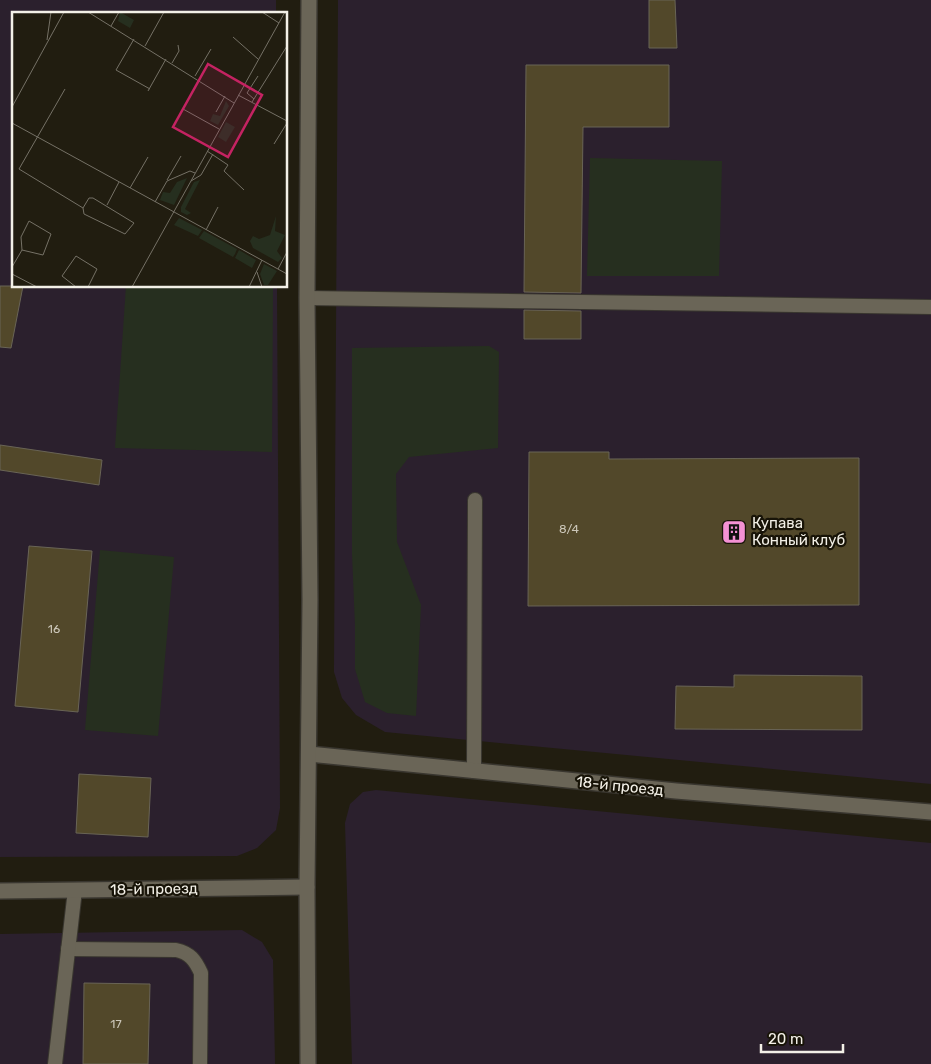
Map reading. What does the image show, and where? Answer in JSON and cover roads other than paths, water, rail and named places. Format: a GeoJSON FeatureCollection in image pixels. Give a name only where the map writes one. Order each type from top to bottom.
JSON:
{"type":"FeatureCollection","features":[{"type":"Feature","properties":{"kind":"street"},"geometry":{"type":"LineString","coordinates":[[308,1064],[307,887],[310,600],[307,298],[309,0]]}},
{"type":"Feature","properties":{"kind":"street","name":"18-й проезд"},"geometry":{"type":"LineString","coordinates":[[309,754],[676,791],[931,812]]}},
{"type":"Feature","properties":{"kind":"street","name":"18-й проезд"},"geometry":{"type":"LineString","coordinates":[[0,892],[307,887]]}},
{"type":"Feature","properties":{"kind":"lane"},"geometry":{"type":"LineString","coordinates":[[307,298],[931,307]]}},
{"type":"Feature","properties":{"kind":"lane"},"geometry":{"type":"LineString","coordinates":[[474,772],[475,500]]}},
{"type":"Feature","properties":{"kind":"lane"},"geometry":{"type":"LineString","coordinates":[[55,1064],[75,890]]}},
{"type":"Feature","properties":{"kind":"lane"},"geometry":{"type":"LineString","coordinates":[[68,948],[176,950],[186,952],[195,959],[201,973],[200,1064]]}},
{"type":"Feature","properties":{"kind":"place","name":"Купава Конный клуб"},"geometry":{"type":"Point","coordinates":[734,532]}}]}
